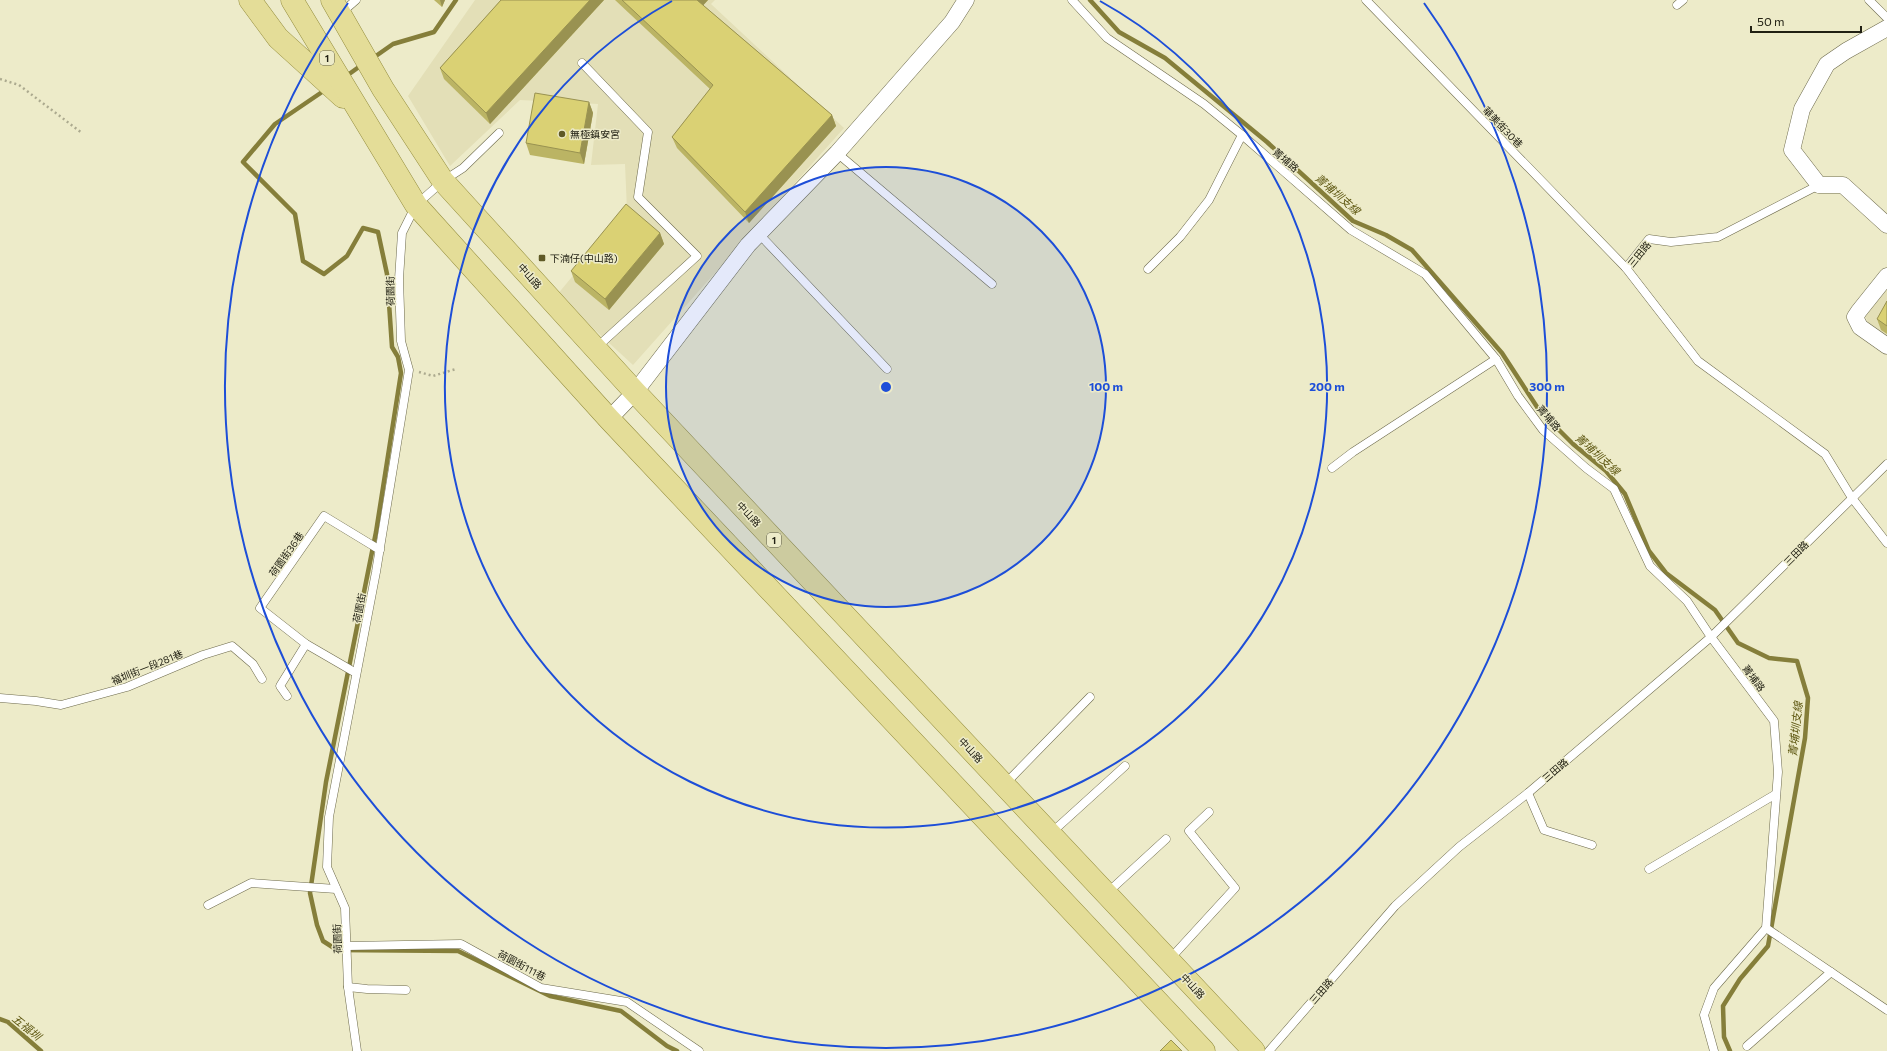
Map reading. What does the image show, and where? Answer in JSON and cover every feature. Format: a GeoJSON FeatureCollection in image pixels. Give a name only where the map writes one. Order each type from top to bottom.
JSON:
{"type":"FeatureCollection","features":[{"type":"Feature","properties":{"kind":"main road"},"geometry":{"type":"LineString","coordinates":[[250,0],[278,38],[362,115]]}},
{"type":"Feature","properties":{"kind":"main road","name":"1"},"geometry":{"type":"LineString","coordinates":[[292,0],[416,205],[609,419],[1204,1051]]}},
{"type":"Feature","properties":{"kind":"main road","name":"中山路"},"geometry":{"type":"LineString","coordinates":[[343,4],[383,89],[443,181],[635,392],[1254,1051]]}},
{"type":"Feature","properties":{"kind":"street"},"geometry":{"type":"LineString","coordinates":[[609,419],[635,392],[744,251],[837,152],[952,22],[966,0]]}},
{"type":"Feature","properties":{"kind":"street"},"geometry":{"type":"LineString","coordinates":[[1819,185],[1792,150],[1802,109],[1827,64],[1846,51],[1887,28]]}},
{"type":"Feature","properties":{"kind":"street","name":"三田路"},"geometry":{"type":"LineString","coordinates":[[1819,185],[1843,185],[1887,225]]}},
{"type":"Feature","properties":{"kind":"street"},"geometry":{"type":"LineString","coordinates":[[1887,276],[1858,311],[1855,318],[1860,327],[1887,346]]}},
{"type":"Feature","properties":{"kind":"lane","name":"菁埔路"},"geometry":{"type":"LineString","coordinates":[[1072,0],[1107,38],[1204,104],[1351,230],[1425,274],[1496,359],[1518,396],[1543,430],[1586,468],[1614,489],[1650,566],[1687,601],[1710,637],[1774,721],[1778,772],[1766,928]]}},
{"type":"Feature","properties":{"kind":"lane","name":"華美街30巷"},"geometry":{"type":"LineString","coordinates":[[1366,0],[1626,268]]}},
{"type":"Feature","properties":{"kind":"lane"},"geometry":{"type":"LineString","coordinates":[[1869,0],[1887,18]]}},
{"type":"Feature","properties":{"kind":"lane"},"geometry":{"type":"LineString","coordinates":[[582,63],[648,132],[638,197],[697,256],[595,348]]}},
{"type":"Feature","properties":{"kind":"lane","name":"荷園街"},"geometry":{"type":"LineString","coordinates":[[357,1051],[348,987],[345,908],[327,867],[329,817],[380,550],[409,370],[401,341],[399,279],[402,233],[416,205],[443,181],[463,168],[500,134]]}},
{"type":"Feature","properties":{"kind":"lane"},"geometry":{"type":"LineString","coordinates":[[1148,269],[1180,237],[1209,200],[1242,135]]}},
{"type":"Feature","properties":{"kind":"lane"},"geometry":{"type":"LineString","coordinates":[[837,152],[992,284]]}},
{"type":"Feature","properties":{"kind":"lane","name":"三田路"},"geometry":{"type":"LineString","coordinates":[[1819,185],[1718,237],[1671,242],[1649,238],[1626,268],[1698,361],[1825,454],[1852,498],[1887,543]]}},
{"type":"Feature","properties":{"kind":"lane"},"geometry":{"type":"LineString","coordinates":[[759,234],[887,369]]}},
{"type":"Feature","properties":{"kind":"lane"},"geometry":{"type":"LineString","coordinates":[[1332,468],[1353,452],[1496,359]]}},
{"type":"Feature","properties":{"kind":"lane","name":"三田路"},"geometry":{"type":"LineString","coordinates":[[1269,1051],[1395,906],[1459,847],[1528,793],[1710,637],[1887,464]]}},
{"type":"Feature","properties":{"kind":"lane","name":"荷園街36巷"},"geometry":{"type":"LineString","coordinates":[[356,673],[306,644],[260,608],[324,516],[380,550]]}},
{"type":"Feature","properties":{"kind":"lane"},"geometry":{"type":"LineString","coordinates":[[287,696],[280,686],[306,644]]}},
{"type":"Feature","properties":{"kind":"lane","name":"福圳街一段281巷"},"geometry":{"type":"LineString","coordinates":[[0,698],[61,705],[127,687],[203,655],[232,646],[253,664],[262,679]]}},
{"type":"Feature","properties":{"kind":"lane"},"geometry":{"type":"LineString","coordinates":[[1004,785],[1090,697]]}},
{"type":"Feature","properties":{"kind":"lane"},"geometry":{"type":"LineString","coordinates":[[1050,835],[1126,766]]}},
{"type":"Feature","properties":{"kind":"lane"},"geometry":{"type":"LineString","coordinates":[[1528,793],[1544,830],[1592,845]]}},
{"type":"Feature","properties":{"kind":"lane"},"geometry":{"type":"LineString","coordinates":[[1649,869],[1776,794]]}},
{"type":"Feature","properties":{"kind":"lane"},"geometry":{"type":"LineString","coordinates":[[1169,961],[1235,888],[1189,831],[1209,812]]}},
{"type":"Feature","properties":{"kind":"lane"},"geometry":{"type":"LineString","coordinates":[[1106,894],[1166,839]]}},
{"type":"Feature","properties":{"kind":"lane"},"geometry":{"type":"LineString","coordinates":[[208,905],[250,883],[336,889]]}},
{"type":"Feature","properties":{"kind":"lane"},"geometry":{"type":"LineString","coordinates":[[1714,1051],[1704,1015],[1714,988],[1766,928],[1887,1010]]}},
{"type":"Feature","properties":{"kind":"lane","name":"荷園街111巷"},"geometry":{"type":"LineString","coordinates":[[347,946],[461,944],[541,988],[627,1002],[700,1051]]}},
{"type":"Feature","properties":{"kind":"lane"},"geometry":{"type":"LineString","coordinates":[[1747,1046],[1831,972]]}},
{"type":"Feature","properties":{"kind":"lane"},"geometry":{"type":"LineString","coordinates":[[348,987],[406,990]]}},
{"type":"Feature","properties":{"kind":"path"},"geometry":{"type":"LineString","coordinates":[[0,79],[19,85],[82,134]]}},
{"type":"Feature","properties":{"kind":"path"},"geometry":{"type":"LineString","coordinates":[[409,370],[433,376],[456,369]]}},
{"type":"Feature","properties":{"kind":"shaded area"},"geometry":{"type":"Polygon","coordinates":[[[475,0],[715,0],[711,4],[844,128],[633,365],[557,295],[627,210],[625,164],[591,165],[598,104],[520,100],[450,166],[408,96],[475,0]]]}},
{"type":"Feature","properties":{"kind":"shaded area"},"geometry":{"type":"Polygon","coordinates":[[[1887,288],[1887,337],[1869,324],[1865,316],[1887,288]]]}},
{"type":"Feature","properties":{"kind":"building"},"geometry":{"type":"Polygon","coordinates":[[[501,0],[590,0],[486,113],[440,68],[501,0]]]}},
{"type":"Feature","properties":{"kind":"building"},"geometry":{"type":"Polygon","coordinates":[[[622,0],[697,0],[832,115],[745,212],[672,137],[713,85],[622,0]]]}},
{"type":"Feature","properties":{"kind":"building","name":"無極鎮安宮"},"geometry":{"type":"Polygon","coordinates":[[[535,93],[589,102],[580,153],[526,143],[535,93]]]}},
{"type":"Feature","properties":{"kind":"building"},"geometry":{"type":"Polygon","coordinates":[[[626,204],[660,233],[605,299],[571,271],[626,204]]]}},
{"type":"Feature","properties":{"kind":"building"},"geometry":{"type":"Polygon","coordinates":[[[1887,301],[1887,326],[1877,319],[1887,301]]]}},
{"type":"Feature","properties":{"kind":"building"},"geometry":{"type":"Polygon","coordinates":[[[1171,1040],[1182,1051],[1160,1051],[1171,1040]]]}},
{"type":"Feature","properties":{"kind":"waterway"},"geometry":{"type":"LineString","coordinates":[[373,58],[393,44],[434,32],[456,0]]}},
{"type":"Feature","properties":{"kind":"waterway","name":"菁埔圳支線"},"geometry":{"type":"LineString","coordinates":[[1090,0],[1119,32],[1165,58],[1267,142],[1353,221],[1386,235],[1412,250],[1502,353],[1539,410],[1573,444],[1606,471],[1625,494],[1649,551],[1666,573],[1715,610],[1738,643],[1769,658],[1797,661],[1808,698],[1805,738],[1768,946],[1740,979],[1723,1006],[1724,1037],[1730,1051]]}},
{"type":"Feature","properties":{"kind":"waterway"},"geometry":{"type":"LineString","coordinates":[[345,77],[363,64]]}},
{"type":"Feature","properties":{"kind":"waterway"},"geometry":{"type":"LineString","coordinates":[[325,90],[275,124],[243,162],[295,214],[303,261],[324,274],[347,256],[363,228],[378,232],[387,274],[392,347],[398,357],[401,373],[376,532],[326,782],[310,893],[317,925],[323,941],[337,950],[458,951],[550,996],[621,1011],[667,1046],[677,1051]]}},
{"type":"Feature","properties":{"kind":"waterway","name":"五福圳"},"geometry":{"type":"LineString","coordinates":[[0,1019],[8,1022],[41,1051]]}},
{"type":"Feature","properties":{"kind":"place","name":"無極鎮安宮"},"geometry":{"type":"Point","coordinates":[562,134]}},
{"type":"Feature","properties":{"kind":"place","name":"下湳仔(中山路)"},"geometry":{"type":"Point","coordinates":[542,258]}}]}
